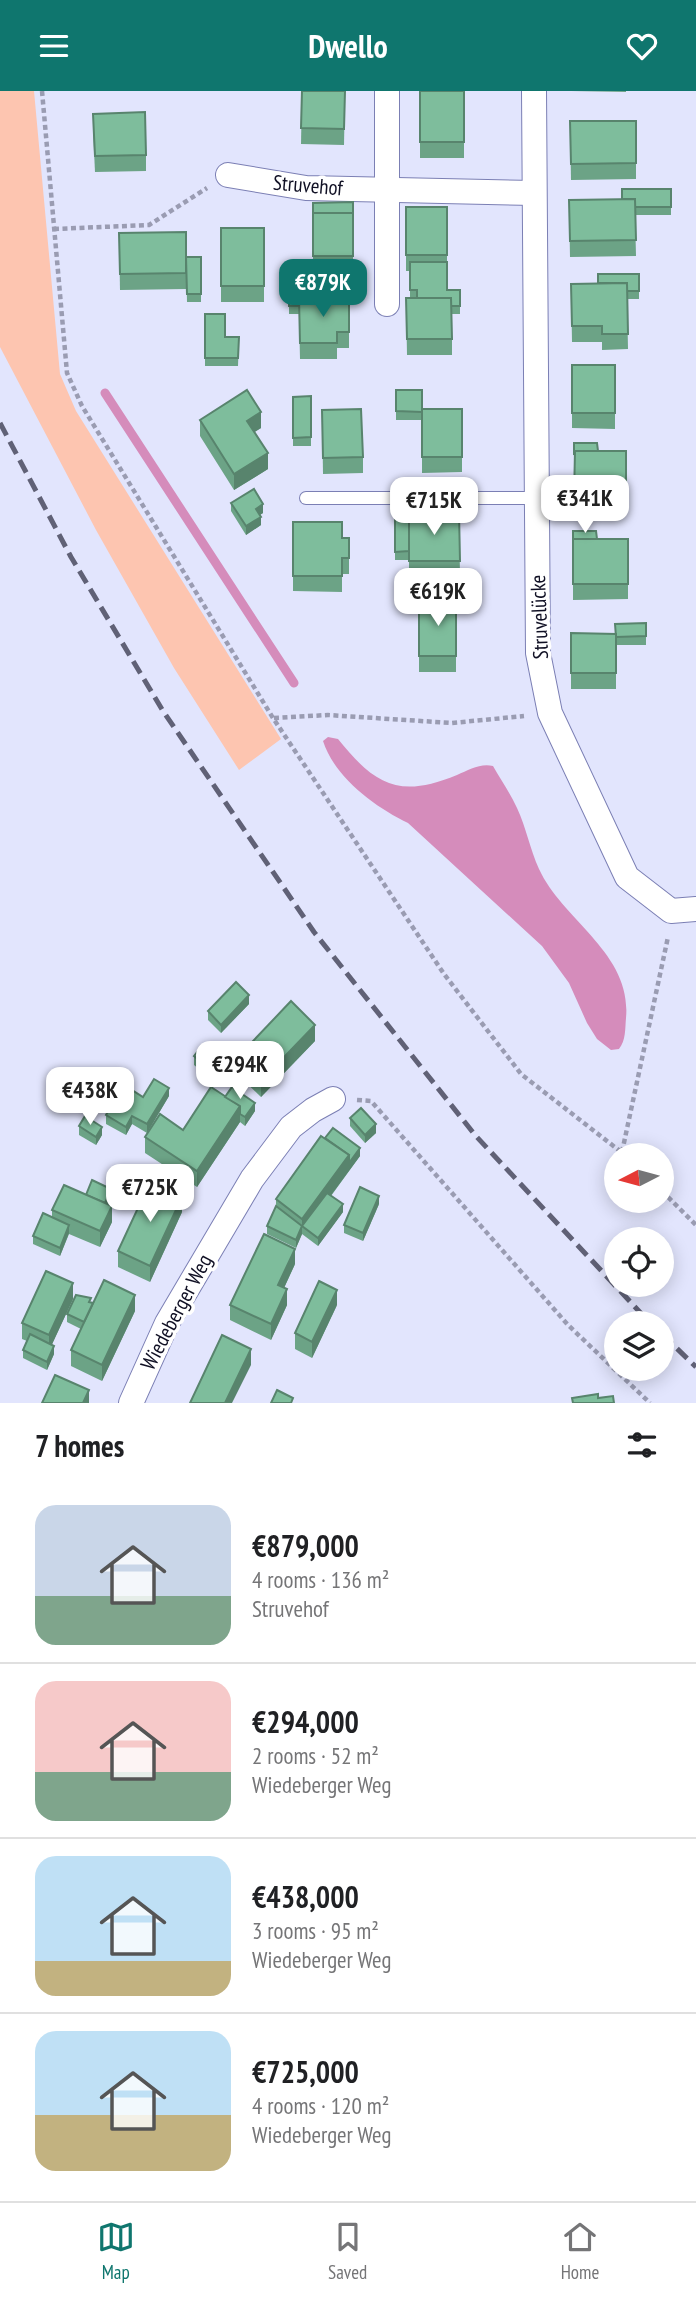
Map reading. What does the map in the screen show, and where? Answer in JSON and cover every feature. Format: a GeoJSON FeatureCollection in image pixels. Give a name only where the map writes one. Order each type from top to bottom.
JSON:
{"type":"FeatureCollection","features":[{"type":"Feature","properties":{"kind":"street"},"geometry":{"type":"LineString","coordinates":[[387,91],[387,304]]}},
{"type":"Feature","properties":{"kind":"street","name":"Struvelücke"},"geometry":{"type":"LineString","coordinates":[[534,91],[538,653],[550,713],[627,877],[684,910]]}},
{"type":"Feature","properties":{"kind":"street","name":"Struvehof"},"geometry":{"type":"LineString","coordinates":[[229,175],[306,188],[534,193]]}},
{"type":"Feature","properties":{"kind":"street","name":"Wiedeberger Weg"},"geometry":{"type":"LineString","coordinates":[[131,1403],[167,1323],[252,1179],[291,1127],[313,1109],[333,1099]]}},
{"type":"Feature","properties":{"kind":"lane"},"geometry":{"type":"LineString","coordinates":[[306,498],[537,498]]}},
{"type":"Feature","properties":{"kind":"path"},"geometry":{"type":"LineString","coordinates":[[42,91],[67,373],[82,406],[273,718],[444,974],[521,1075],[609,1143]]}},
{"type":"Feature","properties":{"kind":"path"},"geometry":{"type":"LineString","coordinates":[[54,229],[149,225],[229,175]]}},
{"type":"Feature","properties":{"kind":"path"},"geometry":{"type":"LineString","coordinates":[[273,718],[328,715],[452,723],[550,713]]}},
{"type":"Feature","properties":{"kind":"path"},"geometry":{"type":"LineString","coordinates":[[625,1143],[667,941],[684,910]]}},
{"type":"Feature","properties":{"kind":"path"},"geometry":{"type":"LineString","coordinates":[[333,1099],[371,1101],[568,1325],[650,1403]]}},
{"type":"Feature","properties":{"kind":"path"},"geometry":{"type":"LineString","coordinates":[[674,1203],[696,1225]]}},
{"type":"Feature","properties":{"kind":"shaded area"},"geometry":{"type":"Polygon","coordinates":[[[0,91],[34,91],[60,374],[76,411],[281,739],[239,770],[174,668],[96,530],[0,347],[0,91]]]}},
{"type":"Feature","properties":{"kind":"shaded area"},"geometry":{"type":"Polygon","coordinates":[[[328,737],[338,739],[351,755],[377,777],[404,786],[437,782],[479,766],[493,766],[517,808],[539,869],[550,888],[594,939],[618,975],[625,995],[626,1018],[624,1038],[619,1049],[611,1050],[597,1039],[569,983],[542,946],[408,823],[382,809],[346,779],[323,741],[328,737]]]}},
{"type":"Feature","properties":{"kind":"building"},"geometry":{"type":"Polygon","coordinates":[[[302,91],[345,91],[344,129],[301,128],[302,91]]]}},
{"type":"Feature","properties":{"kind":"building"},"geometry":{"type":"Polygon","coordinates":[[[420,91],[464,91],[464,142],[420,142],[420,91]]]}},
{"type":"Feature","properties":{"kind":"building"},"geometry":{"type":"Polygon","coordinates":[[[145,112],[146,155],[95,156],[93,114],[145,112]]]}},
{"type":"Feature","properties":{"kind":"building"},"geometry":{"type":"Polygon","coordinates":[[[570,121],[636,121],[636,163],[571,164],[570,121]]]}},
{"type":"Feature","properties":{"kind":"building"},"geometry":{"type":"Polygon","coordinates":[[[622,189],[671,189],[671,207],[635,207],[635,199],[622,199],[622,189]]]}},
{"type":"Feature","properties":{"kind":"building"},"geometry":{"type":"Polygon","coordinates":[[[635,199],[636,240],[570,241],[569,200],[635,199]]]}},
{"type":"Feature","properties":{"kind":"building"},"geometry":{"type":"Polygon","coordinates":[[[353,202],[353,213],[313,213],[313,203],[353,202]]]}},
{"type":"Feature","properties":{"kind":"building"},"geometry":{"type":"Polygon","coordinates":[[[406,207],[447,207],[447,255],[406,255],[406,207]]]}},
{"type":"Feature","properties":{"kind":"building"},"geometry":{"type":"Polygon","coordinates":[[[313,213],[353,213],[353,256],[313,256],[313,213]]]}},
{"type":"Feature","properties":{"kind":"building"},"geometry":{"type":"Polygon","coordinates":[[[221,228],[264,228],[264,286],[221,286],[221,228]]]}},
{"type":"Feature","properties":{"kind":"building"},"geometry":{"type":"Polygon","coordinates":[[[186,232],[186,273],[120,274],[119,233],[186,232]]]}},
{"type":"Feature","properties":{"kind":"building"},"geometry":{"type":"Polygon","coordinates":[[[186,257],[201,257],[201,294],[187,294],[186,257]]]}},
{"type":"Feature","properties":{"kind":"building"},"geometry":{"type":"Polygon","coordinates":[[[410,262],[447,262],[447,290],[460,290],[460,306],[451,306],[451,298],[417,298],[417,290],[410,290],[410,262]]]}},
{"type":"Feature","properties":{"kind":"building"},"geometry":{"type":"Polygon","coordinates":[[[598,274],[639,274],[639,291],[627,291],[627,283],[598,283],[598,274]]]}},
{"type":"Feature","properties":{"kind":"building"},"geometry":{"type":"Polygon","coordinates":[[[627,283],[628,334],[602,334],[602,326],[572,326],[571,284],[627,283]]]}},
{"type":"Feature","properties":{"kind":"building"},"geometry":{"type":"Polygon","coordinates":[[[289,290],[316,290],[316,298],[299,298],[299,306],[289,306],[289,290]]]}},
{"type":"Feature","properties":{"kind":"building"},"geometry":{"type":"Polygon","coordinates":[[[299,298],[349,298],[349,332],[337,332],[337,343],[300,343],[299,298]]]}},
{"type":"Feature","properties":{"kind":"building"},"geometry":{"type":"Polygon","coordinates":[[[406,298],[451,298],[452,339],[407,339],[406,298]]]}},
{"type":"Feature","properties":{"kind":"building"},"geometry":{"type":"Polygon","coordinates":[[[205,314],[225,314],[225,337],[239,337],[238,358],[205,358],[205,314]]]}},
{"type":"Feature","properties":{"kind":"building"},"geometry":{"type":"Polygon","coordinates":[[[572,365],[615,365],[615,413],[572,413],[572,365]]]}},
{"type":"Feature","properties":{"kind":"building"},"geometry":{"type":"Polygon","coordinates":[[[247,390],[261,412],[247,421],[268,453],[234,474],[200,420],[247,390]]]}},
{"type":"Feature","properties":{"kind":"building"},"geometry":{"type":"Polygon","coordinates":[[[396,390],[422,390],[422,412],[396,411],[396,390]]]}},
{"type":"Feature","properties":{"kind":"building"},"geometry":{"type":"Polygon","coordinates":[[[311,396],[311,437],[293,438],[293,397],[311,396]]]}},
{"type":"Feature","properties":{"kind":"building"},"geometry":{"type":"Polygon","coordinates":[[[361,409],[363,457],[323,458],[322,410],[361,409]]]}},
{"type":"Feature","properties":{"kind":"building"},"geometry":{"type":"Polygon","coordinates":[[[422,409],[462,409],[462,457],[422,457],[422,409]]]}},
{"type":"Feature","properties":{"kind":"building"},"geometry":{"type":"Polygon","coordinates":[[[574,443],[597,443],[598,451],[575,451],[574,455],[574,443]]]}},
{"type":"Feature","properties":{"kind":"building"},"geometry":{"type":"Polygon","coordinates":[[[575,451],[626,451],[626,497],[574,497],[575,451]]]}},
{"type":"Feature","properties":{"kind":"building"},"geometry":{"type":"Polygon","coordinates":[[[254,489],[263,504],[256,509],[261,517],[246,526],[231,503],[254,489]]]}},
{"type":"Feature","properties":{"kind":"building"},"geometry":{"type":"Polygon","coordinates":[[[409,512],[459,512],[460,561],[409,561],[409,512]]]}},
{"type":"Feature","properties":{"kind":"building"},"geometry":{"type":"Polygon","coordinates":[[[395,513],[409,513],[409,551],[395,552],[395,513]]]}},
{"type":"Feature","properties":{"kind":"building"},"geometry":{"type":"Polygon","coordinates":[[[293,522],[342,522],[342,538],[349,538],[349,558],[342,558],[342,576],[293,576],[293,522]]]}},
{"type":"Feature","properties":{"kind":"building"},"geometry":{"type":"Polygon","coordinates":[[[573,531],[596,531],[597,539],[573,539],[573,531]]]}},
{"type":"Feature","properties":{"kind":"building"},"geometry":{"type":"Polygon","coordinates":[[[573,539],[628,539],[628,584],[573,584],[573,539]]]}},
{"type":"Feature","properties":{"kind":"building"},"geometry":{"type":"Polygon","coordinates":[[[419,600],[456,600],[456,656],[419,656],[419,600]]]}},
{"type":"Feature","properties":{"kind":"building"},"geometry":{"type":"Polygon","coordinates":[[[646,623],[646,636],[616,637],[615,624],[646,623]]]}},
{"type":"Feature","properties":{"kind":"building"},"geometry":{"type":"Polygon","coordinates":[[[571,633],[616,634],[616,673],[571,673],[571,633]]]}},
{"type":"Feature","properties":{"kind":"building"},"geometry":{"type":"Polygon","coordinates":[[[236,982],[249,995],[221,1025],[208,1011],[236,982]]]}},
{"type":"Feature","properties":{"kind":"building"},"geometry":{"type":"Polygon","coordinates":[[[291,1001],[315,1025],[261,1081],[237,1058],[291,1001]]]}},
{"type":"Feature","properties":{"kind":"building"},"geometry":{"type":"Polygon","coordinates":[[[202,1046],[221,1061],[213,1072],[194,1056],[202,1046]]]}},
{"type":"Feature","properties":{"kind":"building"},"geometry":{"type":"Polygon","coordinates":[[[154,1079],[169,1088],[147,1124],[132,1116],[126,1127],[106,1115],[124,1085],[143,1097],[154,1079]]]}},
{"type":"Feature","properties":{"kind":"building"},"geometry":{"type":"Polygon","coordinates":[[[211,1087],[240,1106],[197,1171],[145,1137],[160,1114],[183,1130],[211,1087]]]}},
{"type":"Feature","properties":{"kind":"building"},"geometry":{"type":"Polygon","coordinates":[[[232,1087],[255,1103],[245,1117],[240,1114],[240,1106],[225,1097],[232,1087]]]}},
{"type":"Feature","properties":{"kind":"building"},"geometry":{"type":"Polygon","coordinates":[[[361,1108],[376,1124],[365,1135],[350,1118],[361,1108]]]}},
{"type":"Feature","properties":{"kind":"building"},"geometry":{"type":"Polygon","coordinates":[[[85,1116],[102,1127],[96,1137],[79,1126],[85,1116]]]}},
{"type":"Feature","properties":{"kind":"building"},"geometry":{"type":"Polygon","coordinates":[[[333,1128],[360,1148],[349,1163],[349,1155],[325,1138],[333,1128]]]}},
{"type":"Feature","properties":{"kind":"building"},"geometry":{"type":"Polygon","coordinates":[[[321,1136],[349,1155],[302,1219],[276,1199],[321,1136]]]}},
{"type":"Feature","properties":{"kind":"building"},"geometry":{"type":"Polygon","coordinates":[[[92,1180],[111,1189],[105,1203],[86,1195],[92,1180]]]}},
{"type":"Feature","properties":{"kind":"building"},"geometry":{"type":"Polygon","coordinates":[[[150,1182],[182,1197],[150,1266],[118,1251],[150,1182]]]}},
{"type":"Feature","properties":{"kind":"building"},"geometry":{"type":"Polygon","coordinates":[[[64,1185],[112,1206],[100,1231],[52,1210],[64,1185]]]}},
{"type":"Feature","properties":{"kind":"building"},"geometry":{"type":"Polygon","coordinates":[[[360,1187],[379,1196],[363,1233],[344,1225],[360,1187]]]}},
{"type":"Feature","properties":{"kind":"building"},"geometry":{"type":"Polygon","coordinates":[[[327,1193],[343,1204],[318,1238],[302,1226],[327,1193]]]}},
{"type":"Feature","properties":{"kind":"building"},"geometry":{"type":"Polygon","coordinates":[[[276,1206],[302,1226],[296,1240],[267,1226],[276,1206]]]}},
{"type":"Feature","properties":{"kind":"building"},"geometry":{"type":"Polygon","coordinates":[[[43,1213],[69,1225],[60,1248],[33,1236],[43,1213]]]}},
{"type":"Feature","properties":{"kind":"building"},"geometry":{"type":"Polygon","coordinates":[[[264,1234],[295,1249],[278,1285],[287,1289],[271,1324],[230,1305],[264,1234]]]}},
{"type":"Feature","properties":{"kind":"building"},"geometry":{"type":"Polygon","coordinates":[[[46,1271],[73,1283],[49,1335],[22,1323],[46,1271]]]}},
{"type":"Feature","properties":{"kind":"building"},"geometry":{"type":"Polygon","coordinates":[[[104,1280],[135,1295],[102,1365],[71,1350],[104,1280]]]}},
{"type":"Feature","properties":{"kind":"building"},"geometry":{"type":"Polygon","coordinates":[[[319,1281],[337,1290],[312,1342],[295,1333],[319,1281]]]}},
{"type":"Feature","properties":{"kind":"building"},"geometry":{"type":"Polygon","coordinates":[[[76,1295],[91,1298],[89,1302],[93,1303],[84,1322],[67,1314],[76,1295]]]}},
{"type":"Feature","properties":{"kind":"building"},"geometry":{"type":"Polygon","coordinates":[[[30,1334],[54,1346],[47,1362],[23,1350],[30,1334]]]}},
{"type":"Feature","properties":{"kind":"building"},"geometry":{"type":"Polygon","coordinates":[[[222,1335],[251,1349],[225,1403],[190,1403],[222,1335]]]}},
{"type":"Feature","properties":{"kind":"building"},"geometry":{"type":"Polygon","coordinates":[[[55,1375],[89,1390],[83,1403],[42,1403],[55,1375]]]}},
{"type":"Feature","properties":{"kind":"building"},"geometry":{"type":"Polygon","coordinates":[[[277,1390],[293,1398],[291,1403],[271,1403],[277,1390]]]}},
{"type":"Feature","properties":{"kind":"building"},"geometry":{"type":"Polygon","coordinates":[[[598,1394],[598,1398],[613,1396],[614,1403],[573,1403],[572,1398],[598,1394]]]}},
{"type":"Feature","properties":{"kind":"waterway"},"geometry":{"type":"LineString","coordinates":[[105,393],[294,683]]}},
{"type":"Feature","properties":{"kind":"railway"},"geometry":{"type":"LineString","coordinates":[[0,423],[71,557],[163,711],[314,932],[475,1135],[639,1311]]}},
{"type":"Feature","properties":{"kind":"railway"},"geometry":{"type":"LineString","coordinates":[[674,1346],[696,1367]]}}]}
